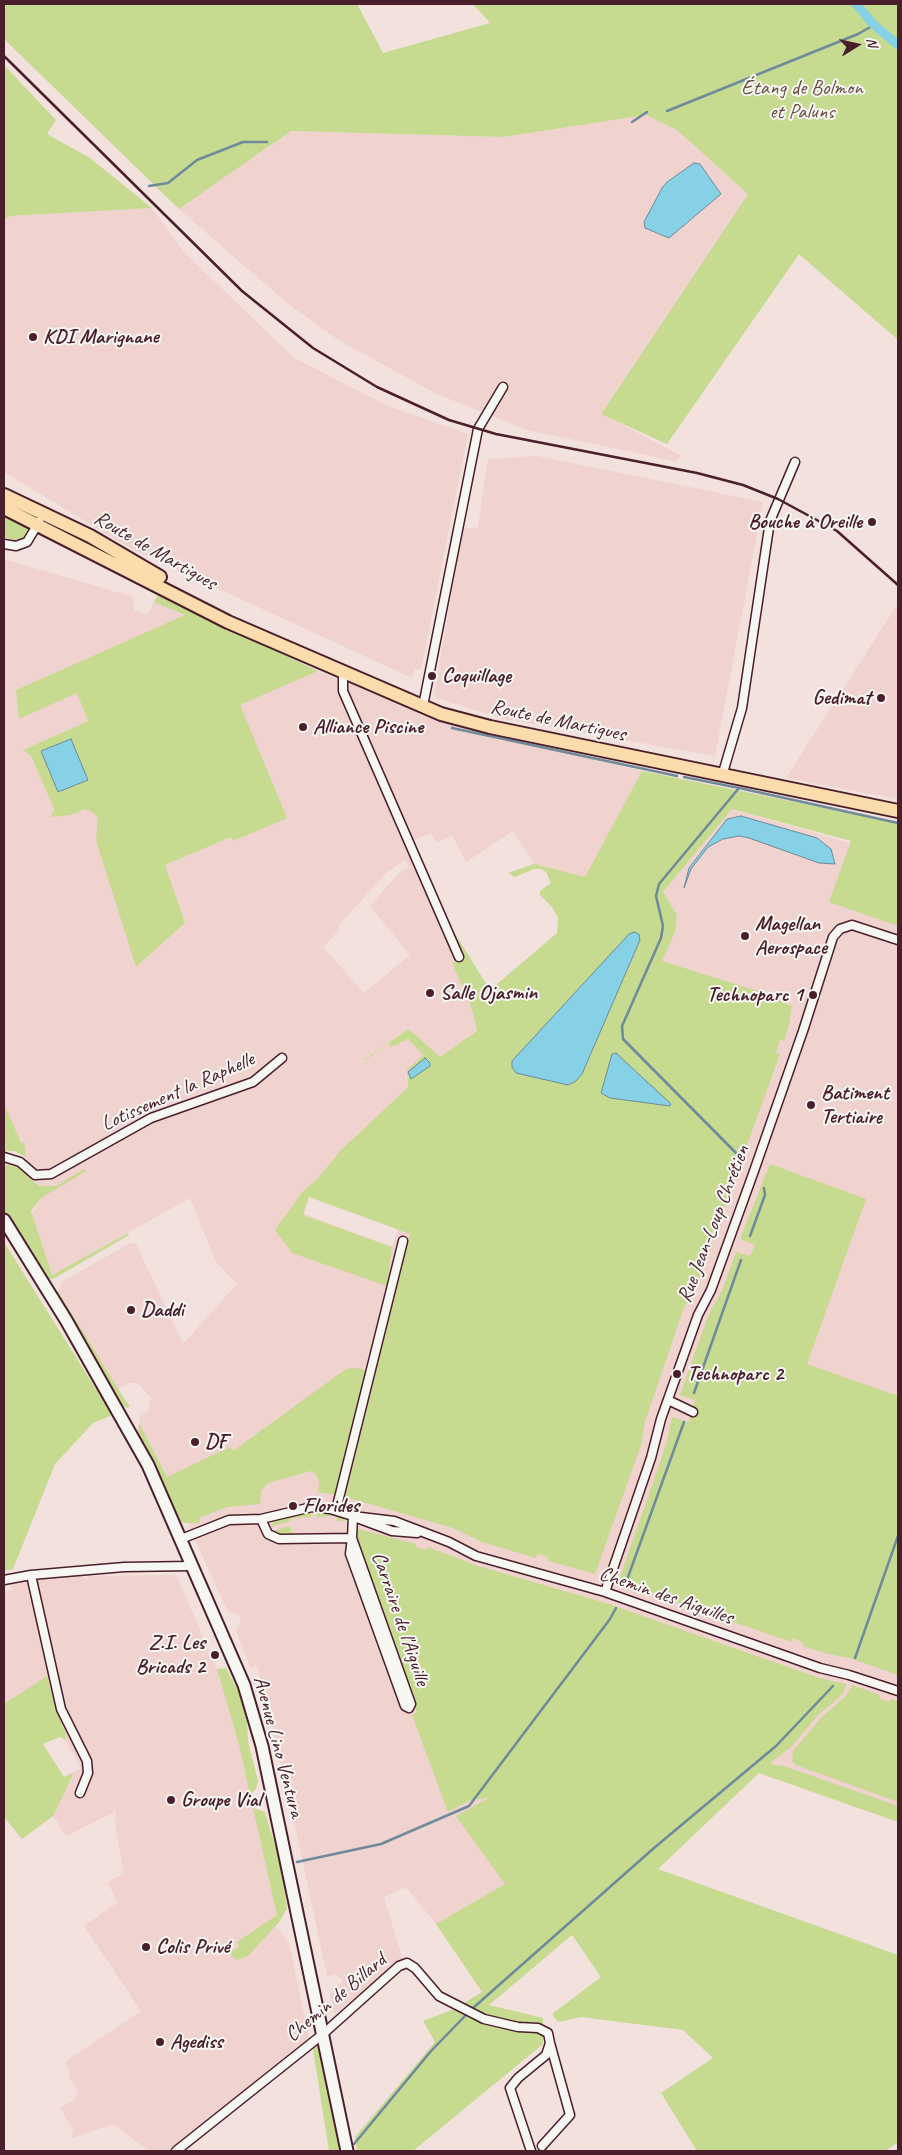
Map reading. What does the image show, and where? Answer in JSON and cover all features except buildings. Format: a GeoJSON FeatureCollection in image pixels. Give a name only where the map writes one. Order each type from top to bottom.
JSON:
{"type":"FeatureCollection","features":[{"type":"Feature","properties":{"kind":"main road","name":"Route de Martigues"},"geometry":{"type":"LineString","coordinates":[[4,495],[90,536],[200,600],[285,645]]}},
{"type":"Feature","properties":{"kind":"main road","name":"Route de Martigues"},"geometry":{"type":"LineString","coordinates":[[4,508],[228,622],[423,706],[490,727],[898,811]]}},
{"type":"Feature","properties":{"kind":"main road","name":"Route de Martigues"},"geometry":{"type":"LineString","coordinates":[[834,799],[898,817]]}},
{"type":"Feature","properties":{"kind":"main road","name":"Avenue Lino Ventura"},"geometry":{"type":"LineString","coordinates":[[4,1220],[66,1320],[148,1465],[230,1651],[253,1714],[347,2151]]}},
{"type":"Feature","properties":{"kind":"main road","name":"Avenue Lino Ventura"},"geometry":{"type":"LineString","coordinates":[[4,1233],[83,1353]]}},
{"type":"Feature","properties":{"kind":"street"},"geometry":{"type":"LineString","coordinates":[[423,706],[478,429],[503,387]]}},
{"type":"Feature","properties":{"kind":"street"},"geometry":{"type":"LineString","coordinates":[[722,776],[742,708],[770,521],[795,462]]}},
{"type":"Feature","properties":{"kind":"street"},"geometry":{"type":"LineString","coordinates":[[4,544],[13,546],[23,544],[32,536],[37,524],[46,519],[57,520]]}},
{"type":"Feature","properties":{"kind":"street"},"geometry":{"type":"LineString","coordinates":[[343,671],[343,691],[458,957]]}},
{"type":"Feature","properties":{"kind":"street","name":"Rue Jean-Loup Chrétien"},"geometry":{"type":"LineString","coordinates":[[605,1592],[698,1315],[711,1290],[803,1032],[832,937],[840,929],[852,925],[898,940]]}},
{"type":"Feature","properties":{"kind":"street","name":"Lotissement la Raphelle"},"geometry":{"type":"LineString","coordinates":[[5,1157],[20,1162],[35,1175],[51,1174],[151,1118],[253,1082],[282,1058]]}},
{"type":"Feature","properties":{"kind":"street"},"geometry":{"type":"LineString","coordinates":[[336,1510],[403,1241]]}},
{"type":"Feature","properties":{"kind":"street"},"geometry":{"type":"LineString","coordinates":[[668,1400],[678,1407],[693,1412]]}},
{"type":"Feature","properties":{"kind":"street"},"geometry":{"type":"LineString","coordinates":[[181,1539],[228,1520],[261,1519],[312,1507],[336,1510],[353,1516]]}},
{"type":"Feature","properties":{"kind":"street","name":"Chemin des Aiguilles"},"geometry":{"type":"LineString","coordinates":[[353,1516],[382,1518],[449,1542],[476,1556],[605,1592],[820,1668],[898,1691]]}},
{"type":"Feature","properties":{"kind":"street","name":"Carraire de l'Aiguille"},"geometry":{"type":"LineString","coordinates":[[352,1538],[411,1704],[409,1708],[405,1706],[350,1554],[353,1516]]}},
{"type":"Feature","properties":{"kind":"street","name":"Carraire de l'Aiguille"},"geometry":{"type":"LineString","coordinates":[[261,1519],[268,1534],[279,1539],[352,1538]]}},
{"type":"Feature","properties":{"kind":"street"},"geometry":{"type":"LineString","coordinates":[[4,1580],[30,1575],[124,1567],[192,1566]]}},
{"type":"Feature","properties":{"kind":"street"},"geometry":{"type":"LineString","coordinates":[[30,1575],[61,1709],[88,1767],[80,1793]]}},
{"type":"Feature","properties":{"kind":"street","name":"Chemin de Billard"},"geometry":{"type":"LineString","coordinates":[[176,2151],[323,2034],[399,1966],[407,1963],[416,1968],[439,1996],[484,2019],[518,2027],[538,2028],[548,2033],[550,2043]]}},
{"type":"Feature","properties":{"kind":"street"},"geometry":{"type":"LineString","coordinates":[[542,2146],[570,2116],[550,2043]]}},
{"type":"Feature","properties":{"kind":"street"},"geometry":{"type":"LineString","coordinates":[[531,2151],[510,2088],[518,2078],[546,2056],[550,2043]]}},
{"type":"Feature","properties":{"kind":"shaded area"},"geometry":{"type":"Polygon","coordinates":[[[646,115],[677,130],[748,194],[601,413],[681,456],[675,461],[527,430],[437,394],[340,341],[287,303],[179,209],[291,131],[503,137],[646,115]]]}},
{"type":"Feature","properties":{"kind":"shaded area"},"geometry":{"type":"Polygon","coordinates":[[[152,208],[184,252],[294,358],[388,406],[468,434],[421,669],[415,669],[412,678],[128,547],[4,472],[4,221],[9,216],[152,208]]]}},
{"type":"Feature","properties":{"kind":"shaded area"},"geometry":{"type":"Polygon","coordinates":[[[537,456],[763,502],[715,756],[500,718],[434,697],[462,529],[478,527],[488,459],[537,456]]]}},
{"type":"Feature","properties":{"kind":"shaded area"},"geometry":{"type":"Polygon","coordinates":[[[4,559],[133,597],[134,610],[147,615],[154,602],[186,615],[16,690],[19,719],[77,693],[88,721],[24,750],[31,756],[54,809],[52,817],[75,813],[85,809],[95,813],[98,818],[98,825],[136,967],[185,923],[165,865],[231,837],[232,841],[240,705],[318,671],[444,723],[642,771],[585,878],[534,864],[513,831],[466,862],[452,835],[437,843],[431,833],[414,840],[464,958],[452,963],[472,1009],[477,1031],[440,1057],[409,1029],[364,1058],[365,1060],[389,1043],[391,1047],[408,1039],[423,1055],[406,1076],[408,1087],[339,1152],[318,1178],[303,1191],[291,1209],[392,1247],[398,1229],[625,1034],[677,915],[663,892],[732,809],[898,857],[898,1822],[759,1773],[505,1884],[436,1924],[406,1887],[384,1897],[403,1961],[334,2014],[330,1994],[343,1981],[336,1974],[327,1976],[290,1802],[257,1666],[250,1667],[236,1630],[241,1620],[238,1614],[230,1612],[226,1608],[167,1477],[139,1423],[141,1413],[147,1412],[150,1409],[149,1403],[152,1399],[138,1383],[127,1383],[118,1390],[58,1291],[62,1282],[130,1243],[136,1244],[183,1344],[237,1284],[216,1262],[190,1198],[52,1275],[31,1215],[41,1198],[23,1150],[24,1143],[21,1144],[4,1103],[4,559]],[[406,859],[386,873],[339,925],[340,929],[323,947],[364,993],[410,955],[370,906],[400,872],[409,867],[406,859]]]}},
{"type":"Feature","properties":{"kind":"shaded area"},"geometry":{"type":"Polygon","coordinates":[[[897,605],[898,799],[786,778],[897,605]]]}},
{"type":"Feature","properties":{"kind":"shaded area"},"geometry":{"type":"Polygon","coordinates":[[[176,1575],[217,1669],[239,1745],[280,1921],[275,1925],[289,1943],[309,2038],[169,2151],[149,2151],[113,2124],[73,2138],[71,2135],[74,2131],[60,2108],[75,2099],[78,2091],[69,2076],[70,2071],[65,2062],[141,2011],[84,1926],[118,1902],[107,1882],[124,1874],[115,1824],[116,1811],[66,1836],[53,1816],[72,1777],[72,1773],[81,1768],[65,1740],[66,1734],[47,1676],[4,1704],[4,1592],[12,1590],[10,1584],[24,1581],[84,1576],[86,1580],[90,1576],[176,1575]]]}},
{"type":"Feature","properties":{"kind":"green space","name":"Étang de Bolmon et Paluns"},"geometry":{"type":"Polygon","coordinates":[[[4,4],[357,4],[383,53],[490,23],[473,4],[898,4],[898,340],[799,254],[667,444],[601,414],[748,194],[677,130],[646,115],[503,137],[291,131],[179,209],[4,39],[4,4]]]}},
{"type":"Feature","properties":{"kind":"green space"},"geometry":{"type":"Polygon","coordinates":[[[4,65],[56,120],[47,134],[90,158],[152,208],[9,216],[4,221],[4,65]]]}},
{"type":"Feature","properties":{"kind":"green space"},"geometry":{"type":"Polygon","coordinates":[[[4,513],[29,527],[23,538],[13,540],[4,537],[4,513]]]}},
{"type":"Feature","properties":{"kind":"green space"},"geometry":{"type":"Polygon","coordinates":[[[159,592],[231,630],[318,671],[240,705],[287,818],[233,841],[231,837],[165,865],[185,923],[136,967],[96,840],[98,818],[94,813],[85,809],[70,815],[51,817],[54,809],[31,756],[23,750],[88,721],[77,693],[19,719],[16,690],[185,615],[154,602],[159,592]]]}},
{"type":"Feature","properties":{"kind":"green space"},"geometry":{"type":"Polygon","coordinates":[[[642,771],[898,823],[898,926],[829,902],[851,841],[732,809],[663,892],[677,915],[675,932],[662,961],[754,990],[792,1006],[784,1041],[780,1040],[776,1053],[780,1054],[716,1230],[713,1230],[710,1242],[713,1243],[700,1277],[683,1310],[645,1422],[641,1445],[595,1574],[548,1561],[548,1557],[537,1554],[536,1558],[482,1542],[453,1528],[345,1497],[410,1234],[309,1197],[303,1215],[392,1247],[387,1286],[292,1253],[275,1230],[303,1191],[318,1178],[339,1152],[408,1087],[407,1070],[423,1055],[408,1039],[391,1047],[389,1043],[364,1059],[409,1029],[440,1057],[477,1031],[472,1009],[452,963],[464,957],[449,924],[490,990],[557,933],[558,918],[552,907],[540,895],[540,891],[551,883],[546,872],[541,869],[534,869],[515,877],[508,873],[534,864],[585,877],[642,771]]]}},
{"type":"Feature","properties":{"kind":"green space"},"geometry":{"type":"Polygon","coordinates":[[[4,1103],[21,1143],[24,1142],[26,1157],[14,1151],[4,1151],[4,1103]]]}},
{"type":"Feature","properties":{"kind":"green space"},"geometry":{"type":"Polygon","coordinates":[[[4,1164],[17,1167],[39,1186],[56,1186],[84,1169],[86,1171],[41,1198],[31,1211],[52,1275],[128,1233],[129,1235],[53,1279],[47,1279],[4,1212],[4,1164]]]}},
{"type":"Feature","properties":{"kind":"green space"},"geometry":{"type":"Polygon","coordinates":[[[770,1164],[866,1199],[807,1364],[898,1396],[898,1675],[850,1658],[828,1654],[803,1646],[804,1643],[793,1638],[791,1642],[668,1599],[669,1595],[659,1591],[657,1594],[619,1580],[666,1445],[672,1417],[689,1422],[695,1400],[680,1395],[707,1319],[723,1288],[736,1252],[750,1256],[755,1245],[740,1239],[770,1164]]]}},
{"type":"Feature","properties":{"kind":"green space"},"geometry":{"type":"Polygon","coordinates":[[[4,1242],[112,1415],[93,1423],[55,1464],[13,1569],[4,1571],[4,1242]]]}},
{"type":"Feature","properties":{"kind":"green space"},"geometry":{"type":"Polygon","coordinates":[[[58,1291],[130,1406],[127,1408],[122,1405],[58,1302],[55,1294],[58,1291]]]}},
{"type":"Feature","properties":{"kind":"green space"},"geometry":{"type":"Polygon","coordinates":[[[346,1369],[363,1369],[367,1374],[336,1495],[318,1492],[319,1481],[316,1474],[311,1471],[268,1483],[261,1491],[260,1504],[227,1507],[199,1518],[200,1523],[184,1523],[178,1520],[138,1432],[139,1423],[167,1477],[230,1447],[233,1451],[346,1369]]]}},
{"type":"Feature","properties":{"kind":"green space"},"geometry":{"type":"Polygon","coordinates":[[[311,1512],[311,1517],[291,1518],[291,1521],[271,1527],[274,1520],[311,1512]]]}},
{"type":"Feature","properties":{"kind":"green space"},"geometry":{"type":"Polygon","coordinates":[[[316,1512],[342,1516],[346,1521],[337,1521],[336,1516],[316,1517],[316,1512]]]}},
{"type":"Feature","properties":{"kind":"green space"},"geometry":{"type":"Polygon","coordinates":[[[284,1527],[291,1527],[291,1536],[280,1535],[275,1531],[284,1527]]]}},
{"type":"Feature","properties":{"kind":"green space"},"geometry":{"type":"Polygon","coordinates":[[[358,1529],[416,1544],[416,1547],[427,1550],[428,1547],[478,1566],[609,1604],[819,1678],[846,1684],[844,1692],[818,1715],[790,1748],[771,1762],[773,1765],[784,1766],[898,1806],[898,1822],[759,1773],[658,1869],[898,1955],[898,2142],[885,2151],[697,2151],[661,2093],[713,2058],[683,2030],[581,2017],[558,2022],[552,2014],[601,1977],[572,1935],[489,2005],[543,2018],[543,2044],[413,2151],[357,2151],[355,2137],[435,2042],[423,2021],[454,2009],[482,1992],[436,1924],[505,1884],[456,1816],[489,1798],[471,1800],[448,1812],[412,1715],[417,1713],[355,1537],[358,1529]]]}},
{"type":"Feature","properties":{"kind":"green space"},"geometry":{"type":"Polygon","coordinates":[[[226,1668],[241,1696],[247,1721],[248,1742],[258,1781],[256,1789],[250,1795],[239,1745],[217,1669],[226,1668]]]}},
{"type":"Feature","properties":{"kind":"green space"},"geometry":{"type":"Polygon","coordinates":[[[47,1676],[55,1706],[66,1734],[65,1740],[60,1737],[43,1744],[64,1777],[72,1773],[72,1777],[53,1816],[22,1839],[4,1817],[4,1704],[47,1676]]]}},
{"type":"Feature","properties":{"kind":"green space"},"geometry":{"type":"Polygon","coordinates":[[[852,1685],[880,1695],[879,1698],[889,1702],[891,1699],[898,1701],[898,1802],[796,1765],[792,1761],[793,1751],[821,1718],[847,1695],[852,1685]]]}},
{"type":"Feature","properties":{"kind":"green space"},"geometry":{"type":"Polygon","coordinates":[[[253,1808],[265,1812],[280,1862],[287,1908],[280,1921],[248,1956],[237,1960],[229,1953],[239,1947],[237,1942],[277,1915],[253,1808]]]}},
{"type":"Feature","properties":{"kind":"green space"},"geometry":{"type":"Polygon","coordinates":[[[317,2044],[321,2047],[341,2151],[329,2151],[313,2049],[317,2044]]]}},
{"type":"Feature","properties":{"kind":"water"},"geometry":{"type":"Polygon","coordinates":[[[694,163],[700,164],[721,194],[669,238],[645,228],[644,222],[662,188],[667,182],[694,163]]]}},
{"type":"Feature","properties":{"kind":"water"},"geometry":{"type":"Polygon","coordinates":[[[71,739],[88,780],[58,792],[41,751],[71,739]]]}},
{"type":"Feature","properties":{"kind":"water"},"geometry":{"type":"Polygon","coordinates":[[[741,816],[817,838],[831,849],[835,864],[819,863],[739,836],[723,839],[708,847],[691,869],[684,888],[689,868],[727,819],[741,816]]]}},
{"type":"Feature","properties":{"kind":"water"},"geometry":{"type":"Polygon","coordinates":[[[634,932],[639,934],[640,940],[582,1074],[576,1081],[568,1085],[516,1073],[512,1067],[512,1061],[629,934],[634,932]]]}},
{"type":"Feature","properties":{"kind":"water"},"geometry":{"type":"Polygon","coordinates":[[[616,1053],[671,1104],[670,1106],[610,1098],[601,1093],[612,1054],[616,1053]]]}},
{"type":"Feature","properties":{"kind":"water"},"geometry":{"type":"Polygon","coordinates":[[[425,1058],[430,1063],[430,1066],[411,1079],[408,1072],[425,1058]]]}},
{"type":"Feature","properties":{"kind":"waterway"},"geometry":{"type":"LineString","coordinates":[[856,4],[874,25],[898,45]]}},
{"type":"Feature","properties":{"kind":"waterway"},"geometry":{"type":"LineString","coordinates":[[667,111],[858,34],[874,25]]}},
{"type":"Feature","properties":{"kind":"waterway"},"geometry":{"type":"LineString","coordinates":[[632,122],[647,112]]}},
{"type":"Feature","properties":{"kind":"waterway"},"geometry":{"type":"LineString","coordinates":[[149,186],[168,183],[197,160],[243,142],[267,142]]}},
{"type":"Feature","properties":{"kind":"waterway"},"geometry":{"type":"LineString","coordinates":[[452,728],[677,776]]}},
{"type":"Feature","properties":{"kind":"waterway"},"geometry":{"type":"LineString","coordinates":[[684,777],[739,788]]}},
{"type":"Feature","properties":{"kind":"waterway"},"geometry":{"type":"LineString","coordinates":[[736,1153],[623,1039],[622,1026],[661,938],[663,926],[656,896],[659,884],[739,788],[898,823]]}},
{"type":"Feature","properties":{"kind":"waterway"},"geometry":{"type":"LineString","coordinates":[[750,1236],[765,1195],[764,1188]]}},
{"type":"Feature","properties":{"kind":"waterway"},"geometry":{"type":"LineString","coordinates":[[694,1393],[741,1260]]}},
{"type":"Feature","properties":{"kind":"waterway"},"geometry":{"type":"LineString","coordinates":[[628,1577],[684,1422]]}},
{"type":"Feature","properties":{"kind":"waterway"},"geometry":{"type":"LineString","coordinates":[[855,1658],[898,1536]]}},
{"type":"Feature","properties":{"kind":"waterway"},"geometry":{"type":"LineString","coordinates":[[297,1862],[381,1844],[469,1806],[610,1619],[616,1608]]}},
{"type":"Feature","properties":{"kind":"waterway"},"geometry":{"type":"LineString","coordinates":[[473,2008],[654,1848],[776,1746],[833,1686]]}},
{"type":"Feature","properties":{"kind":"waterway"},"geometry":{"type":"LineString","coordinates":[[354,2144],[431,2051],[465,2016]]}},
{"type":"Feature","properties":{"kind":"railway"},"geometry":{"type":"LineString","coordinates":[[4,56],[242,291],[313,348],[377,387],[449,420],[496,434],[697,473],[743,485],[778,499],[837,531],[898,585]]}},
{"type":"Feature","properties":{"kind":"place","name":"KDI Marignane"},"geometry":{"type":"Point","coordinates":[33,337]}},
{"type":"Feature","properties":{"kind":"place","name":"Bouche à Oreille"},"geometry":{"type":"Point","coordinates":[872,522]}},
{"type":"Feature","properties":{"kind":"place","name":"Coquillage"},"geometry":{"type":"Point","coordinates":[432,676]}},
{"type":"Feature","properties":{"kind":"place","name":"Gedimat"},"geometry":{"type":"Point","coordinates":[881,698]}},
{"type":"Feature","properties":{"kind":"place","name":"Alliance Piscine"},"geometry":{"type":"Point","coordinates":[303,727]}},
{"type":"Feature","properties":{"kind":"place","name":"Magellan Aerospace"},"geometry":{"type":"Point","coordinates":[745,936]}},
{"type":"Feature","properties":{"kind":"place","name":"Salle Ojasmin"},"geometry":{"type":"Point","coordinates":[430,993]}},
{"type":"Feature","properties":{"kind":"place","name":"Technoparc 1"},"geometry":{"type":"Point","coordinates":[813,995]}},
{"type":"Feature","properties":{"kind":"place","name":"Batiment Tertiaire"},"geometry":{"type":"Point","coordinates":[811,1105]}},
{"type":"Feature","properties":{"kind":"place","name":"Daddi"},"geometry":{"type":"Point","coordinates":[131,1310]}},
{"type":"Feature","properties":{"kind":"place","name":"Technoparc 2"},"geometry":{"type":"Point","coordinates":[677,1374]}},
{"type":"Feature","properties":{"kind":"place","name":"DF"},"geometry":{"type":"Point","coordinates":[195,1442]}},
{"type":"Feature","properties":{"kind":"place","name":"Florides"},"geometry":{"type":"Point","coordinates":[293,1506]}},
{"type":"Feature","properties":{"kind":"place","name":"Z.I. Les Bricads 2"},"geometry":{"type":"Point","coordinates":[215,1655]}},
{"type":"Feature","properties":{"kind":"place","name":"Groupe Vial"},"geometry":{"type":"Point","coordinates":[171,1800]}},
{"type":"Feature","properties":{"kind":"place","name":"Colis Privé"},"geometry":{"type":"Point","coordinates":[146,1947]}},
{"type":"Feature","properties":{"kind":"place","name":"Agediss"},"geometry":{"type":"Point","coordinates":[160,2042]}}]}
